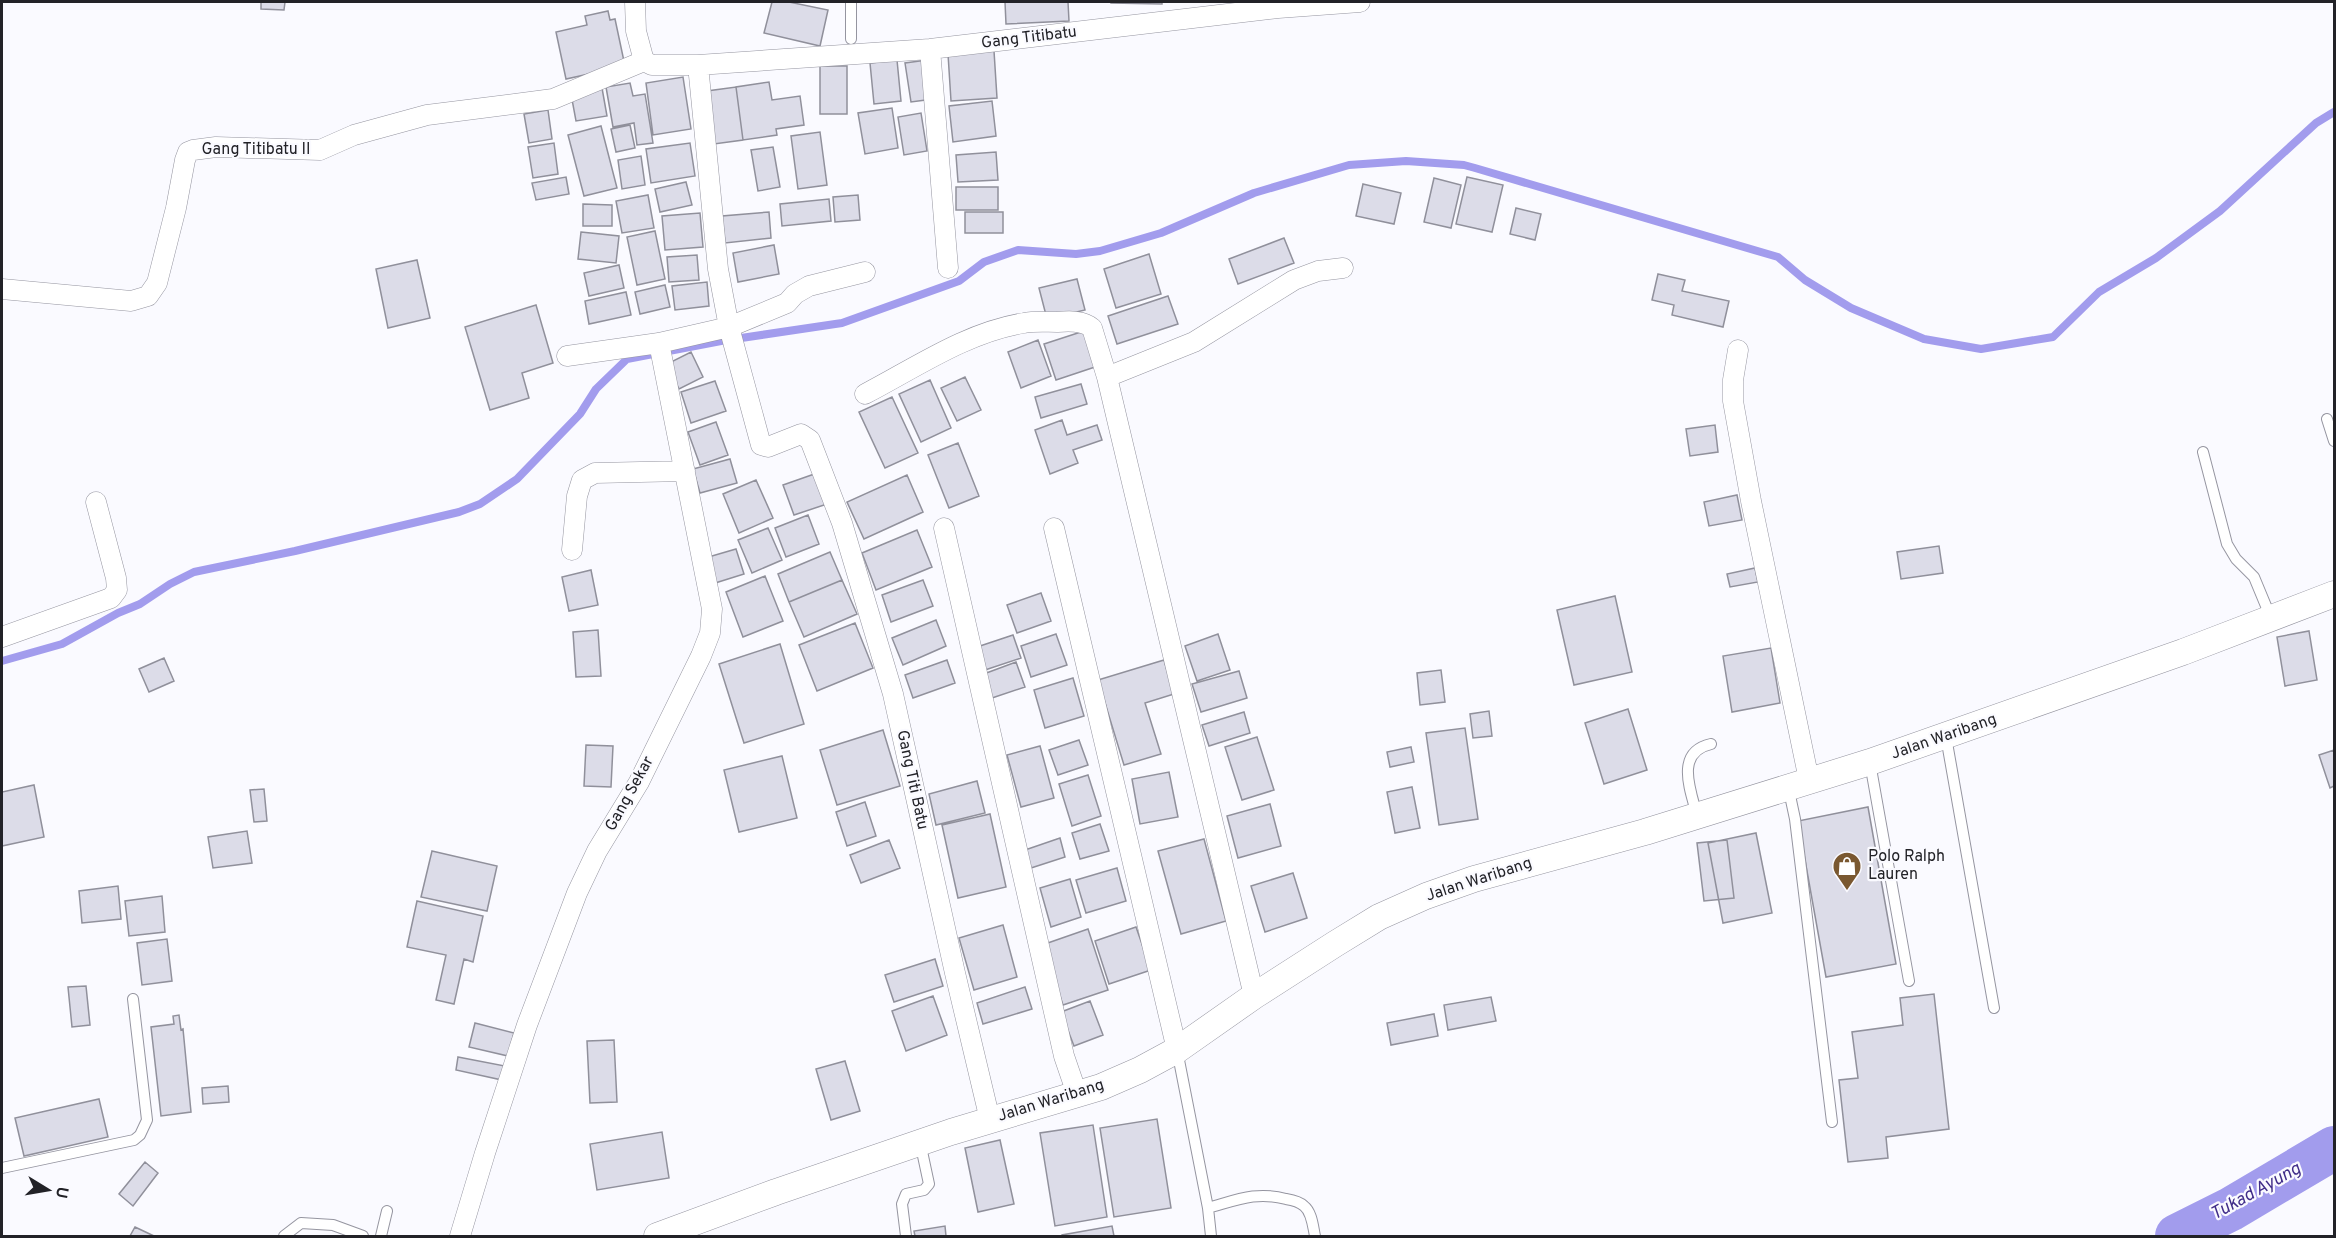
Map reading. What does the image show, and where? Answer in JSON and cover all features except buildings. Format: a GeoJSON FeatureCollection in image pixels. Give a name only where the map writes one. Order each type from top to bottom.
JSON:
{"type":"FeatureCollection","features":[{"type":"Feature","properties":{"kind":"street"},"geometry":{"type":"LineString","coordinates":[[635,2],[636,31],[644,62]]}},
{"type":"Feature","properties":{"kind":"street","name":"Gang Titibatu"},"geometry":{"type":"LineString","coordinates":[[644,62],[649,65],[698,65],[930,49],[1278,8],[1360,2]]}},
{"type":"Feature","properties":{"kind":"street"},"geometry":{"type":"LineString","coordinates":[[930,49],[948,268]]}},
{"type":"Feature","properties":{"kind":"street","name":"Gang Titibatu II"},"geometry":{"type":"LineString","coordinates":[[2,289],[131,301],[148,296],[156,283],[176,208],[185,160],[189,152],[193,150],[216,147],[320,150],[354,135],[427,115],[553,99],[644,62]]}},
{"type":"Feature","properties":{"kind":"street"},"geometry":{"type":"LineString","coordinates":[[698,65],[711,215],[718,269],[732,336]]}},
{"type":"Feature","properties":{"kind":"street"},"geometry":{"type":"LineString","coordinates":[[1107,377],[1194,342],[1294,280],[1318,271],[1343,268]]}},
{"type":"Feature","properties":{"kind":"street"},"geometry":{"type":"LineString","coordinates":[[567,357],[661,349],[732,336],[787,303],[795,294],[809,286],[865,272]]}},
{"type":"Feature","properties":{"kind":"street"},"geometry":{"type":"LineString","coordinates":[[865,394],[964,342],[1024,323],[1074,322],[1089,326],[1096,339],[1107,377],[1254,996]]}},
{"type":"Feature","properties":{"kind":"street","name":"Gang Titi Batu"},"geometry":{"type":"LineString","coordinates":[[732,336],[760,444],[768,447],[801,434],[808,437],[814,446],[842,523],[893,694],[990,1120]]}},
{"type":"Feature","properties":{"kind":"street","name":"Gang Sekar"},"geometry":{"type":"LineString","coordinates":[[460,1236],[484,1153],[527,1025],[577,893],[597,851],[639,782],[710,633],[712,609],[661,349]]}},
{"type":"Feature","properties":{"kind":"street"},"geometry":{"type":"LineString","coordinates":[[1738,350],[1733,380],[1733,401],[1799,783]]}},
{"type":"Feature","properties":{"kind":"street"},"geometry":{"type":"LineString","coordinates":[[572,550],[577,496],[582,480],[595,473],[685,471]]}},
{"type":"Feature","properties":{"kind":"street"},"geometry":{"type":"LineString","coordinates":[[2,637],[111,598],[117,590],[116,578],[96,502]]}},
{"type":"Feature","properties":{"kind":"street"},"geometry":{"type":"LineString","coordinates":[[944,528],[1064,1056],[1077,1094]]}},
{"type":"Feature","properties":{"kind":"street"},"geometry":{"type":"LineString","coordinates":[[1054,528],[1177,1050]]}},
{"type":"Feature","properties":{"kind":"street","name":"Jalan Waribang"},"geometry":{"type":"LineString","coordinates":[[657,1236],[920,1142],[1101,1087],[1130,1075],[1177,1050],[1254,996],[1379,917],[1426,896],[1474,879],[1645,832],[1870,762],[2172,656],[2268,610],[2331,598]]}},
{"type":"Feature","properties":{"kind":"lane"},"geometry":{"type":"LineString","coordinates":[[851,2],[851,39]]}},
{"type":"Feature","properties":{"kind":"lane"},"geometry":{"type":"LineString","coordinates":[[2327,419],[2334,441]]}},
{"type":"Feature","properties":{"kind":"lane"},"geometry":{"type":"LineString","coordinates":[[2203,452],[2230,552],[2254,577],[2268,610]]}},
{"type":"Feature","properties":{"kind":"lane"},"geometry":{"type":"LineString","coordinates":[[1946,736],[1994,1008]]}},
{"type":"Feature","properties":{"kind":"lane"},"geometry":{"type":"LineString","coordinates":[[1697,815],[1688,769],[1690,756],[1699,746],[1711,744]]}},
{"type":"Feature","properties":{"kind":"lane"},"geometry":{"type":"LineString","coordinates":[[1870,762],[1909,981]]}},
{"type":"Feature","properties":{"kind":"lane"},"geometry":{"type":"LineString","coordinates":[[1799,783],[1794,819],[1832,1122]]}},
{"type":"Feature","properties":{"kind":"lane"},"geometry":{"type":"LineString","coordinates":[[2,1168],[134,1140],[140,1135],[147,1120],[133,999]]}},
{"type":"Feature","properties":{"kind":"lane"},"geometry":{"type":"LineString","coordinates":[[1177,1050],[1208,1209],[1211,1236]]}},
{"type":"Feature","properties":{"kind":"lane"},"geometry":{"type":"LineString","coordinates":[[906,1236],[903,1200],[906,1194],[924,1190],[929,1184],[920,1142]]}},
{"type":"Feature","properties":{"kind":"lane"},"geometry":{"type":"LineString","coordinates":[[1208,1209],[1253,1195],[1271,1195],[1305,1206],[1311,1216],[1315,1236]]}},
{"type":"Feature","properties":{"kind":"lane"},"geometry":{"type":"LineString","coordinates":[[381,1236],[387,1211]]}},
{"type":"Feature","properties":{"kind":"lane"},"geometry":{"type":"LineString","coordinates":[[284,1236],[301,1223],[333,1225],[363,1236]]}},
{"type":"Feature","properties":{"kind":"waterway"},"geometry":{"type":"LineString","coordinates":[[2,661],[62,644],[118,613],[140,604],[170,584],[194,572],[295,551],[459,512],[480,504],[517,479],[580,414],[596,389],[627,359],[721,341],[842,323],[959,281],[984,262],[1018,250],[1076,254],[1100,251],[1161,233],[1254,193],[1349,165],[1406,161],[1464,165],[1475,168],[1778,257],[1805,280],[1851,308],[1924,339],[1981,349],[2053,337],[2099,292],[2156,258],[2220,211],[2316,123],[2334,112]]}},
{"type":"Feature","properties":{"kind":"waterway","name":"Tukad Ayung"},"geometry":{"type":"LineString","coordinates":[[2177,1236],[2231,1209],[2334,1148]]}},
{"type":"Feature","properties":{"kind":"place","name":"Polo Ralph Lauren"},"geometry":{"type":"Point","coordinates":[1847,892]}}]}
